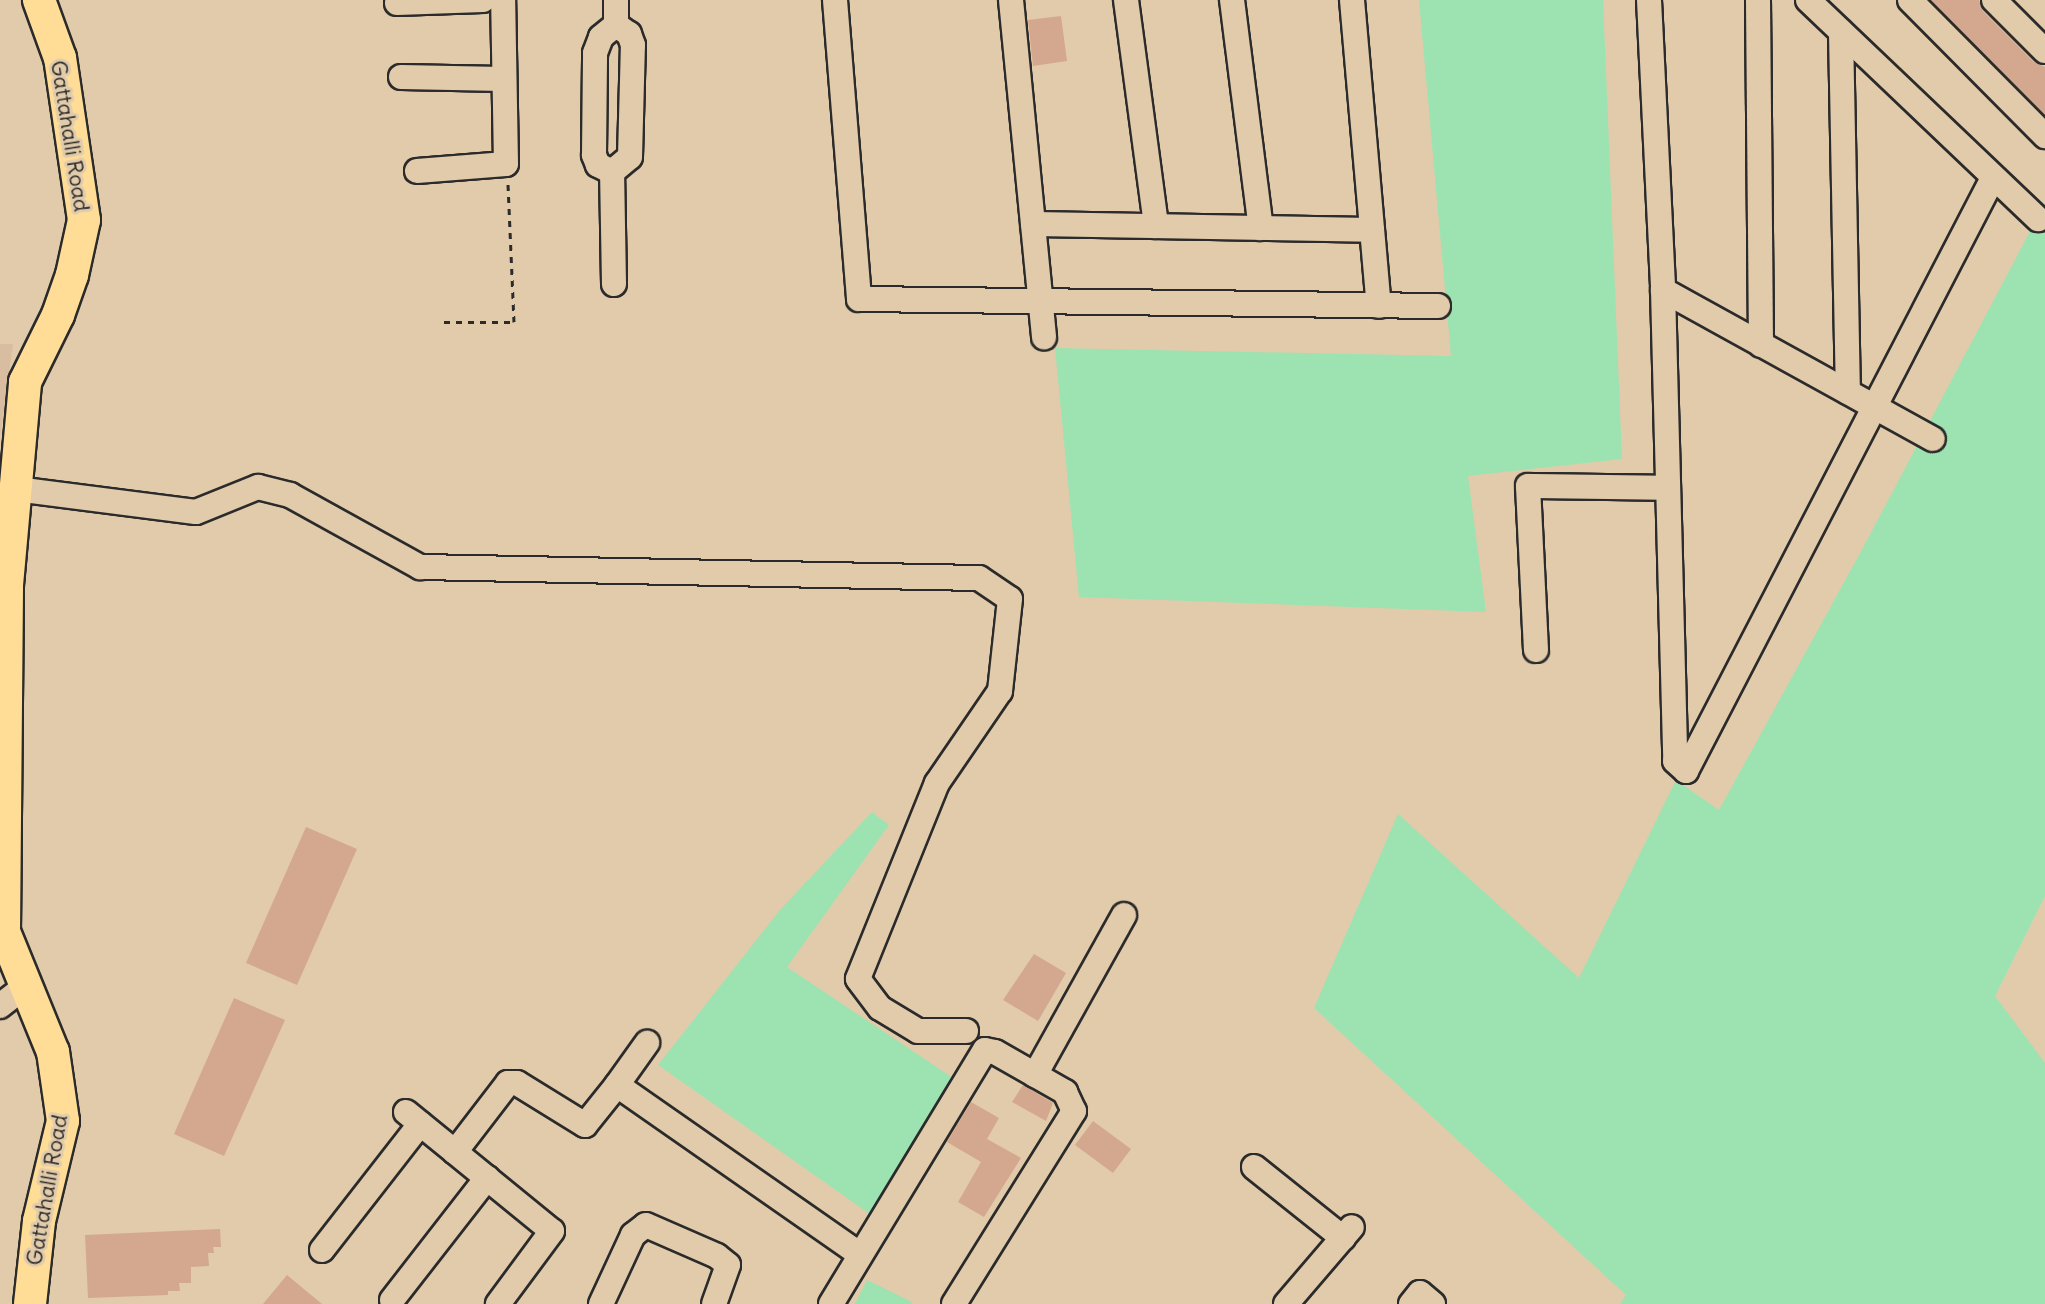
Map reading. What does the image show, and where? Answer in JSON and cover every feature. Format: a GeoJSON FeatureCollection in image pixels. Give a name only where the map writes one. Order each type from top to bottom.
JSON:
{"type":"FeatureCollection","features":[{"type":"Feature","properties":{"kind":"main road","name":"Gattahalli Road"},"geometry":{"type":"LineString","coordinates":[[30,1304],[39,1221],[63,1121],[53,1052],[4,932],[3,769],[11,476],[25,382],[58,315],[72,275],[84,220],[60,58],[39,0]]}},
{"type":"Feature","properties":{"kind":"street"},"geometry":{"type":"LineString","coordinates":[[397,3],[483,0]]}},
{"type":"Feature","properties":{"kind":"street"},"geometry":{"type":"LineString","coordinates":[[417,171],[506,164],[503,0]]}},
{"type":"Feature","properties":{"kind":"street"},"geometry":{"type":"LineString","coordinates":[[616,0],[616,25]]}},
{"type":"Feature","properties":{"kind":"street"},"geometry":{"type":"LineString","coordinates":[[835,0],[859,299],[1438,306]]}},
{"type":"Feature","properties":{"kind":"street"},"geometry":{"type":"LineString","coordinates":[[1011,0],[1044,337]]}},
{"type":"Feature","properties":{"kind":"street"},"geometry":{"type":"LineString","coordinates":[[1126,0],[1156,226]]}},
{"type":"Feature","properties":{"kind":"street"},"geometry":{"type":"LineString","coordinates":[[1232,0],[1261,228]]}},
{"type":"Feature","properties":{"kind":"street"},"geometry":{"type":"LineString","coordinates":[[1352,0],[1379,306]]}},
{"type":"Feature","properties":{"kind":"street"},"geometry":{"type":"LineString","coordinates":[[1649,0],[1663,290],[1675,761],[1686,771],[1993,178]]}},
{"type":"Feature","properties":{"kind":"street"},"geometry":{"type":"LineString","coordinates":[[1758,0],[1761,345]]}},
{"type":"Feature","properties":{"kind":"street"},"geometry":{"type":"LineString","coordinates":[[1808,0],[2038,219]]}},
{"type":"Feature","properties":{"kind":"street"},"geometry":{"type":"LineString","coordinates":[[1910,0],[2045,136]]}},
{"type":"Feature","properties":{"kind":"street"},"geometry":{"type":"LineString","coordinates":[[1994,0],[2045,51]]}},
{"type":"Feature","properties":{"kind":"street"},"geometry":{"type":"LineString","coordinates":[[612,172],[598,165],[594,155],[595,53],[601,37],[616,25]]}},
{"type":"Feature","properties":{"kind":"street"},"geometry":{"type":"LineString","coordinates":[[612,172],[630,157],[633,45],[629,34],[616,25]]}},
{"type":"Feature","properties":{"kind":"street"},"geometry":{"type":"LineString","coordinates":[[1841,32],[1848,392]]}},
{"type":"Feature","properties":{"kind":"street"},"geometry":{"type":"LineString","coordinates":[[401,77],[503,79]]}},
{"type":"Feature","properties":{"kind":"street"},"geometry":{"type":"LineString","coordinates":[[612,172],[614,284]]}},
{"type":"Feature","properties":{"kind":"street"},"geometry":{"type":"LineString","coordinates":[[1033,224],[1372,230]]}},
{"type":"Feature","properties":{"kind":"street"},"geometry":{"type":"LineString","coordinates":[[1663,290],[1933,439]]}},
{"type":"Feature","properties":{"kind":"street"},"geometry":{"type":"LineString","coordinates":[[11,476],[196,512],[258,487],[290,495],[420,567],[979,578],[1010,599],[1000,691],[937,783],[858,979],[880,1008],[918,1031],[966,1031]]}},
{"type":"Feature","properties":{"kind":"street"},"geometry":{"type":"LineString","coordinates":[[1536,650],[1528,486],[1668,488]]}},
{"type":"Feature","properties":{"kind":"street"},"geometry":{"type":"LineString","coordinates":[[1035,1075],[1124,915]]}},
{"type":"Feature","properties":{"kind":"street"},"geometry":{"type":"LineString","coordinates":[[0,1006],[26,986]]}},
{"type":"Feature","properties":{"kind":"street"},"geometry":{"type":"LineString","coordinates":[[455,1152],[508,1083],[517,1083],[585,1125],[647,1043]]}},
{"type":"Feature","properties":{"kind":"street"},"geometry":{"type":"LineString","coordinates":[[831,1304],[979,1055],[985,1050],[995,1052],[1065,1092],[1074,1111],[954,1304]]}},
{"type":"Feature","properties":{"kind":"street"},"geometry":{"type":"LineString","coordinates":[[617,1085],[859,1254]]}},
{"type":"Feature","properties":{"kind":"street"},"geometry":{"type":"LineString","coordinates":[[322,1250],[413,1118],[552,1231],[498,1304]]}},
{"type":"Feature","properties":{"kind":"street"},"geometry":{"type":"LineString","coordinates":[[1254,1167],[1348,1233],[1286,1304]]}},
{"type":"Feature","properties":{"kind":"street"},"geometry":{"type":"LineString","coordinates":[[392,1300],[487,1178]]}},
{"type":"Feature","properties":{"kind":"street"},"geometry":{"type":"LineString","coordinates":[[601,1304],[633,1235],[646,1225],[705,1250],[728,1265],[714,1304]]}},
{"type":"Feature","properties":{"kind":"street"},"geometry":{"type":"LineString","coordinates":[[1411,1304],[1420,1293],[1433,1304]]}},
{"type":"Feature","properties":{"kind":"path"},"geometry":{"type":"LineString","coordinates":[[444,322],[514,322],[513,250],[506,164]]}},
{"type":"Feature","properties":{"kind":"shaded area"},"geometry":{"type":"Polygon","coordinates":[[[0,344],[13,344],[0,438],[0,344]]]}},
{"type":"Feature","properties":{"kind":"green space"},"geometry":{"type":"Polygon","coordinates":[[[1419,0],[1603,0],[1622,459],[1468,476],[1486,612],[1079,597],[1055,348],[1451,356],[1419,0]]]}},
{"type":"Feature","properties":{"kind":"green space"},"geometry":{"type":"Polygon","coordinates":[[[2045,203],[2045,896],[1995,996],[2045,1063],[2045,1304],[1620,1304],[1626,1295],[1314,1008],[1398,814],[1579,978],[1676,780],[1719,810],[1864,546],[2045,203]]]}},
{"type":"Feature","properties":{"kind":"green space"},"geometry":{"type":"Polygon","coordinates":[[[872,812],[889,825],[787,967],[953,1078],[874,1217],[658,1065],[780,910],[872,812]]]}},
{"type":"Feature","properties":{"kind":"green space"},"geometry":{"type":"Polygon","coordinates":[[[867,1280],[912,1302],[911,1304],[855,1304],[867,1280]]]}},
{"type":"Feature","properties":{"kind":"building"},"geometry":{"type":"Polygon","coordinates":[[[1931,0],[1979,0],[1983,11],[2034,62],[2045,67],[2045,115],[1931,0]]]}},
{"type":"Feature","properties":{"kind":"building"},"geometry":{"type":"Polygon","coordinates":[[[1061,16],[1067,61],[1033,66],[1028,20],[1061,16]]]}},
{"type":"Feature","properties":{"kind":"building"},"geometry":{"type":"Polygon","coordinates":[[[306,827],[357,849],[297,985],[246,963],[306,827]]]}},
{"type":"Feature","properties":{"kind":"building"},"geometry":{"type":"Polygon","coordinates":[[[1034,954],[1066,973],[1038,1021],[1003,1000],[1034,954]]]}},
{"type":"Feature","properties":{"kind":"building"},"geometry":{"type":"Polygon","coordinates":[[[234,998],[285,1020],[224,1156],[174,1134],[234,998]]]}},
{"type":"Feature","properties":{"kind":"building"},"geometry":{"type":"Polygon","coordinates":[[[1023,1085],[1053,1103],[1046,1121],[1012,1102],[1023,1085]]]}},
{"type":"Feature","properties":{"kind":"building"},"geometry":{"type":"Polygon","coordinates":[[[971,1102],[999,1118],[987,1139],[1021,1158],[984,1217],[958,1202],[981,1162],[947,1142],[971,1102]]]}},
{"type":"Feature","properties":{"kind":"building"},"geometry":{"type":"Polygon","coordinates":[[[1093,1121],[1131,1149],[1113,1173],[1075,1145],[1093,1121]]]}},
{"type":"Feature","properties":{"kind":"building"},"geometry":{"type":"Polygon","coordinates":[[[220,1229],[221,1247],[213,1247],[214,1253],[208,1253],[209,1266],[191,1267],[191,1283],[179,1283],[180,1291],[168,1291],[168,1295],[88,1298],[85,1235],[220,1229]]]}},
{"type":"Feature","properties":{"kind":"building"},"geometry":{"type":"Polygon","coordinates":[[[287,1275],[322,1304],[263,1304],[287,1275]]]}}]}
